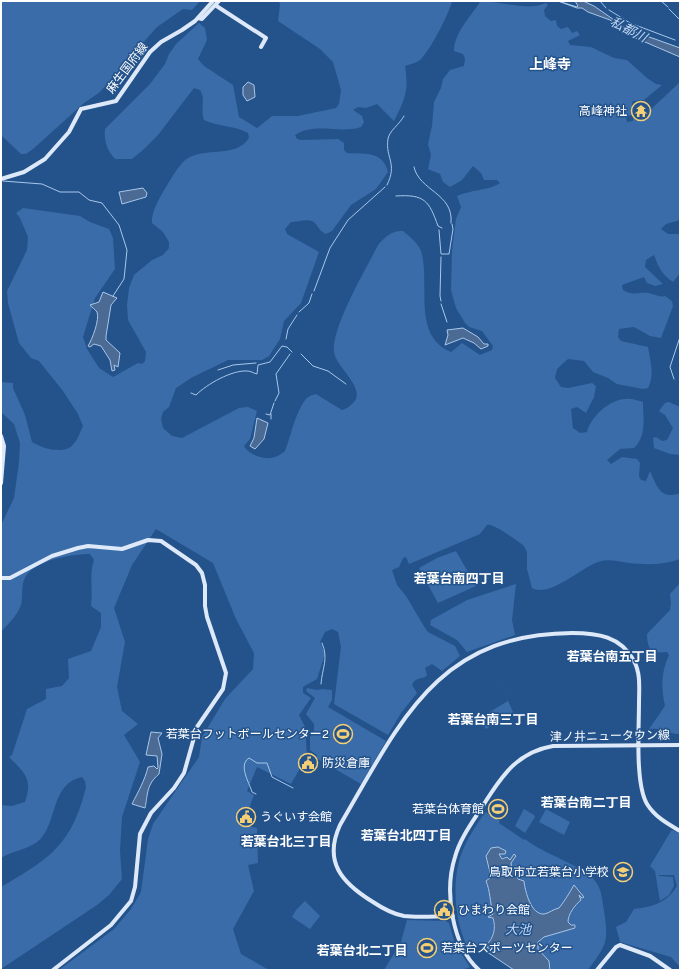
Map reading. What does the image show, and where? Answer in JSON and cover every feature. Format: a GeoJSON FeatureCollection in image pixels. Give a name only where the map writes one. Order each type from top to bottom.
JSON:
{"type":"FeatureCollection","features":[{"type":"Feature","properties":{"kind":"street","name":"麻生国府線"},"geometry":{"type":"LineString","coordinates":[[1,179],[24,172],[44,159],[69,132],[81,109],[116,101],[150,52],[162,42],[198,18],[214,3],[219,1]]}},
{"type":"Feature","properties":{"kind":"street"},"geometry":{"type":"LineString","coordinates":[[214,3],[266,38],[261,47]]}},
{"type":"Feature","properties":{"kind":"street"},"geometry":{"type":"LineString","coordinates":[[1,436],[4,446],[1,483]]}},
{"type":"Feature","properties":{"kind":"street"},"geometry":{"type":"LineString","coordinates":[[1,578],[10,578],[52,556],[78,548],[88,546],[122,549],[148,540],[161,541],[196,565],[202,573],[205,585],[205,606],[207,617],[226,673],[223,688],[197,727],[184,774],[174,788],[151,813],[140,834],[135,887],[131,901],[111,925],[53,970]]}},
{"type":"Feature","properties":{"kind":"street"},"geometry":{"type":"LineString","coordinates":[[453,916],[404,916],[392,913],[352,888],[338,870],[334,856],[336,835],[340,825],[409,711],[427,690],[468,658],[504,643],[518,638],[552,634],[596,634],[614,640],[624,647],[635,663],[638,671],[640,689],[640,780],[646,801],[659,817],[680,831]]}},
{"type":"Feature","properties":{"kind":"street","name":"津ノ井ニュータウン線"},"geometry":{"type":"LineString","coordinates":[[479,970],[463,949],[453,916],[451,876],[458,847],[496,784],[509,768],[523,757],[547,747],[680,745]]}},
{"type":"Feature","properties":{"kind":"street"},"geometry":{"type":"LineString","coordinates":[[597,970],[616,947],[620,946],[650,956],[670,970]]}},
{"type":"Feature","properties":{"kind":"shaded area"},"geometry":{"type":"Polygon","coordinates":[[[1,1],[200,1],[192,10],[183,9],[157,27],[100,92],[84,103],[33,149],[26,154],[21,154],[1,135],[1,1]]]}},
{"type":"Feature","properties":{"kind":"shaded area"},"geometry":{"type":"Polygon","coordinates":[[[279,1],[452,2],[438,32],[424,55],[415,63],[405,66],[407,82],[405,95],[394,121],[377,104],[366,108],[358,107],[353,110],[362,116],[364,122],[361,127],[353,129],[311,129],[295,135],[297,139],[301,140],[338,139],[344,143],[344,150],[347,153],[367,154],[378,157],[386,165],[388,172],[376,189],[351,205],[332,231],[326,234],[322,232],[312,221],[306,220],[291,222],[285,229],[287,234],[319,252],[301,303],[284,321],[280,339],[269,356],[262,360],[228,360],[191,378],[176,388],[169,407],[163,412],[161,419],[163,428],[172,436],[182,438],[239,408],[248,407],[257,411],[250,439],[244,446],[249,451],[263,458],[272,458],[285,451],[298,412],[308,397],[316,394],[342,410],[350,406],[356,398],[357,392],[340,365],[334,352],[338,329],[350,298],[378,245],[392,233],[399,231],[403,231],[411,237],[421,251],[424,264],[425,307],[431,334],[439,344],[451,352],[462,343],[480,355],[492,350],[493,346],[482,331],[469,327],[456,308],[451,290],[452,251],[456,219],[461,207],[457,196],[491,187],[500,183],[497,180],[484,180],[481,173],[473,166],[462,180],[450,187],[443,182],[440,174],[428,169],[431,155],[428,144],[432,126],[434,102],[441,88],[443,79],[450,70],[464,66],[465,59],[463,54],[454,51],[455,44],[460,31],[480,2],[521,6],[546,3],[548,5],[544,10],[545,16],[551,21],[556,20],[557,26],[561,29],[568,27],[572,33],[577,31],[580,35],[568,41],[570,45],[591,47],[614,58],[627,60],[647,78],[656,84],[662,85],[644,100],[633,101],[632,104],[635,112],[626,118],[627,122],[633,121],[634,116],[641,116],[647,113],[680,82],[680,220],[666,224],[661,229],[668,234],[680,234],[680,273],[673,282],[661,270],[654,255],[646,260],[645,267],[663,284],[655,286],[647,283],[644,277],[622,285],[623,290],[629,293],[649,293],[665,296],[672,301],[673,306],[661,338],[650,336],[634,327],[619,329],[618,337],[621,341],[648,347],[652,373],[648,388],[643,389],[617,384],[608,378],[593,372],[584,361],[568,359],[557,369],[555,378],[561,387],[568,388],[592,383],[596,386],[594,397],[586,413],[577,407],[571,409],[573,428],[580,433],[587,432],[589,426],[598,414],[616,401],[632,399],[643,402],[643,432],[638,443],[634,448],[620,449],[607,460],[611,464],[622,457],[637,459],[640,463],[639,476],[641,480],[646,481],[650,471],[657,486],[663,493],[673,495],[680,493],[680,559],[649,564],[610,560],[602,561],[591,565],[566,581],[548,589],[539,590],[532,588],[527,569],[527,552],[524,546],[500,529],[490,525],[487,525],[480,534],[409,564],[406,557],[403,558],[399,567],[392,570],[397,585],[406,596],[428,632],[455,646],[460,656],[442,671],[432,664],[425,668],[427,675],[413,683],[412,685],[417,693],[401,713],[388,735],[334,704],[341,647],[338,632],[332,629],[325,632],[320,642],[325,654],[317,679],[303,687],[303,693],[311,698],[299,715],[305,727],[307,756],[291,784],[257,767],[247,791],[254,795],[248,811],[242,809],[239,820],[243,825],[257,828],[258,863],[248,865],[254,891],[233,929],[241,954],[269,970],[59,970],[114,929],[131,909],[141,892],[148,839],[153,824],[199,757],[202,737],[225,699],[253,669],[254,653],[236,619],[213,563],[156,529],[132,565],[114,608],[125,642],[117,687],[122,711],[138,724],[124,735],[140,762],[122,817],[120,851],[122,879],[109,895],[97,905],[1,969],[1,887],[33,868],[66,837],[74,823],[86,787],[85,781],[82,777],[65,786],[56,802],[47,830],[42,837],[34,844],[1,858],[1,805],[12,806],[25,802],[28,788],[28,782],[23,772],[9,757],[12,755],[27,709],[46,699],[46,689],[62,686],[69,678],[68,659],[91,651],[101,627],[101,613],[91,606],[92,571],[94,560],[90,554],[83,554],[63,557],[43,563],[28,573],[23,583],[21,605],[12,620],[1,632],[1,525],[14,498],[20,443],[14,424],[1,412],[1,382],[13,383],[13,388],[25,415],[32,442],[45,448],[55,450],[69,448],[76,441],[83,426],[78,414],[63,391],[39,361],[31,358],[19,343],[8,303],[7,291],[27,250],[28,237],[20,218],[16,213],[23,208],[80,216],[90,222],[109,229],[113,238],[115,269],[95,298],[83,337],[87,349],[99,368],[113,377],[138,363],[142,364],[145,361],[146,352],[128,320],[127,305],[129,288],[134,275],[152,260],[163,255],[169,248],[169,242],[163,232],[152,223],[157,203],[178,168],[184,161],[192,156],[200,154],[235,149],[243,145],[249,138],[248,133],[243,130],[204,120],[202,93],[200,90],[194,88],[158,135],[132,159],[115,159],[107,146],[105,129],[150,84],[165,64],[169,54],[176,44],[199,23],[205,28],[207,40],[198,59],[204,66],[233,85],[239,117],[257,128],[272,116],[298,116],[336,108],[339,104],[341,90],[333,62],[320,49],[278,21],[279,1]]]}},
{"type":"Feature","properties":{"kind":"shaded area"},"geometry":{"type":"Polygon","coordinates":[[[669,402],[680,407],[680,455],[670,454],[654,448],[653,438],[656,437],[662,441],[667,440],[673,428],[665,415],[659,411],[665,403],[669,402]]]}},
{"type":"Feature","properties":{"kind":"shaded area"},"geometry":{"type":"Polygon","coordinates":[[[456,551],[476,586],[438,603],[419,568],[437,558],[456,551]]]}},
{"type":"Feature","properties":{"kind":"shaded area"},"geometry":{"type":"Polygon","coordinates":[[[680,583],[680,734],[659,729],[649,729],[665,706],[662,680],[664,668],[669,655],[667,652],[657,652],[651,649],[649,647],[647,634],[670,610],[670,594],[680,583]]]}},
{"type":"Feature","properties":{"kind":"shaded area"},"geometry":{"type":"Polygon","coordinates":[[[516,584],[512,620],[515,635],[467,652],[457,640],[430,625],[431,620],[467,600],[516,584]]]}},
{"type":"Feature","properties":{"kind":"shaded area"},"geometry":{"type":"Polygon","coordinates":[[[491,662],[513,712],[486,729],[478,719],[508,701],[491,662]]]}},
{"type":"Feature","properties":{"kind":"shaded area","name":"若葉台フットボールセンター2"},"geometry":{"type":"Polygon","coordinates":[[[307,688],[332,690],[332,700],[328,707],[386,741],[361,784],[316,758],[317,755],[310,750],[310,737],[314,731],[314,724],[306,714],[315,698],[306,691],[307,688]]]}},
{"type":"Feature","properties":{"kind":"shaded area"},"geometry":{"type":"Polygon","coordinates":[[[524,809],[535,817],[525,833],[515,826],[524,809]]]}},
{"type":"Feature","properties":{"kind":"shaded area"},"geometry":{"type":"Polygon","coordinates":[[[546,809],[570,822],[564,835],[539,822],[546,809]]]}},
{"type":"Feature","properties":{"kind":"shaded area"},"geometry":{"type":"Polygon","coordinates":[[[485,812],[500,821],[499,823],[524,840],[525,839],[542,850],[573,865],[591,876],[600,888],[606,937],[605,943],[599,955],[588,970],[551,970],[549,961],[537,947],[539,942],[547,935],[576,928],[576,925],[570,924],[568,920],[575,904],[581,900],[579,896],[583,898],[581,892],[574,885],[559,908],[544,914],[539,913],[532,907],[524,881],[518,878],[517,873],[512,870],[511,863],[516,856],[514,854],[510,860],[507,856],[502,858],[499,854],[505,854],[506,851],[498,847],[491,848],[486,856],[490,877],[486,881],[489,886],[492,913],[488,917],[492,918],[494,925],[493,932],[486,945],[480,943],[478,947],[475,946],[472,952],[470,952],[465,942],[458,918],[455,891],[456,878],[463,849],[485,812]]]}},
{"type":"Feature","properties":{"kind":"shaded area"},"geometry":{"type":"Polygon","coordinates":[[[673,830],[680,834],[680,967],[671,957],[620,942],[616,927],[626,922],[634,909],[647,907],[664,900],[673,892],[677,886],[674,875],[658,875],[673,877],[674,886],[669,895],[660,901],[655,871],[650,866],[673,830]]]}},
{"type":"Feature","properties":{"kind":"shaded area"},"geometry":{"type":"Polygon","coordinates":[[[305,901],[320,916],[310,929],[292,917],[296,910],[305,901]]]}},
{"type":"Feature","properties":{"kind":"shaded area","name":"若葉台スポーツセンター"},"geometry":{"type":"Polygon","coordinates":[[[407,920],[446,921],[449,923],[455,944],[470,967],[462,970],[384,970],[401,942],[407,920]]]}},
{"type":"Feature","properties":{"kind":"water"},"geometry":{"type":"Polygon","coordinates":[[[558,1],[577,7],[578,6],[575,1],[583,1],[594,6],[627,29],[680,48],[680,57],[631,36],[631,34],[623,31],[610,20],[588,12],[582,8],[577,8],[558,1]]]}},
{"type":"Feature","properties":{"kind":"water"},"geometry":{"type":"Polygon","coordinates":[[[248,82],[254,85],[255,97],[247,101],[243,95],[243,87],[248,82]]]}},
{"type":"Feature","properties":{"kind":"water"},"geometry":{"type":"Polygon","coordinates":[[[143,188],[147,193],[146,197],[122,204],[119,192],[143,188]]]}},
{"type":"Feature","properties":{"kind":"water"},"geometry":{"type":"Polygon","coordinates":[[[103,292],[117,298],[111,305],[106,336],[106,340],[120,353],[118,367],[114,365],[115,370],[112,371],[110,360],[101,346],[94,344],[90,347],[88,346],[92,339],[98,315],[90,305],[99,302],[103,292]]]}},
{"type":"Feature","properties":{"kind":"water"},"geometry":{"type":"Polygon","coordinates":[[[463,328],[478,337],[484,344],[488,344],[488,346],[481,349],[474,343],[463,338],[445,345],[448,335],[447,330],[463,328]]]}},
{"type":"Feature","properties":{"kind":"water"},"geometry":{"type":"Polygon","coordinates":[[[257,418],[268,423],[264,439],[255,449],[250,446],[254,438],[257,418]]]}},
{"type":"Feature","properties":{"kind":"water"},"geometry":{"type":"Polygon","coordinates":[[[151,732],[162,733],[158,738],[162,754],[159,774],[150,786],[145,808],[132,804],[148,767],[154,766],[157,769],[158,768],[157,756],[146,755],[151,732]]]}},
{"type":"Feature","properties":{"kind":"water","name":"大池"},"geometry":{"type":"Polygon","coordinates":[[[498,847],[506,851],[505,854],[499,854],[502,859],[507,857],[510,860],[514,854],[516,856],[511,863],[512,870],[517,873],[518,879],[524,881],[532,907],[539,913],[544,914],[559,908],[574,885],[584,897],[582,898],[579,895],[581,900],[574,907],[569,916],[568,922],[571,925],[575,925],[575,928],[544,937],[538,942],[538,949],[549,961],[550,970],[514,970],[484,950],[485,946],[495,952],[497,949],[494,947],[493,949],[486,945],[493,936],[494,925],[493,918],[488,917],[493,914],[486,881],[491,877],[486,856],[491,848],[498,847]]]}},
{"type":"Feature","properties":{"kind":"waterway"},"geometry":{"type":"LineString","coordinates":[[600,1],[606,8]]}},
{"type":"Feature","properties":{"kind":"waterway"},"geometry":{"type":"LineString","coordinates":[[661,1],[668,7]]}},
{"type":"Feature","properties":{"kind":"waterway"},"geometry":{"type":"LineString","coordinates":[[669,9],[680,20]]}},
{"type":"Feature","properties":{"kind":"waterway","name":"私都川"},"geometry":{"type":"LineString","coordinates":[[609,10],[630,23],[675,40]]}},
{"type":"Feature","properties":{"kind":"waterway"},"geometry":{"type":"LineString","coordinates":[[387,185],[391,171],[388,139],[390,133],[404,116]]}},
{"type":"Feature","properties":{"kind":"waterway"},"geometry":{"type":"LineString","coordinates":[[414,167],[422,182],[442,198],[447,205],[451,223]]}},
{"type":"Feature","properties":{"kind":"waterway"},"geometry":{"type":"LineString","coordinates":[[3,181],[42,184],[60,192],[79,192],[89,200],[102,203],[119,225],[127,250],[124,279],[113,296]]}},
{"type":"Feature","properties":{"kind":"waterway"},"geometry":{"type":"LineString","coordinates":[[314,291],[330,248],[348,220],[385,187]]}},
{"type":"Feature","properties":{"kind":"waterway"},"geometry":{"type":"LineString","coordinates":[[396,196],[414,196],[420,198],[432,210],[438,226],[442,228]]}},
{"type":"Feature","properties":{"kind":"waterway"},"geometry":{"type":"LineString","coordinates":[[439,230],[441,254],[449,254],[453,229],[452,224]]}},
{"type":"Feature","properties":{"kind":"waterway"},"geometry":{"type":"LineString","coordinates":[[441,257],[441,301]]}},
{"type":"Feature","properties":{"kind":"waterway"},"geometry":{"type":"LineString","coordinates":[[299,312],[309,303],[312,294]]}},
{"type":"Feature","properties":{"kind":"waterway"},"geometry":{"type":"LineString","coordinates":[[441,304],[447,322]]}},
{"type":"Feature","properties":{"kind":"waterway"},"geometry":{"type":"LineString","coordinates":[[286,339],[288,329],[297,315]]}},
{"type":"Feature","properties":{"kind":"waterway"},"geometry":{"type":"LineString","coordinates":[[674,379],[670,367],[680,337]]}},
{"type":"Feature","properties":{"kind":"waterway"},"geometry":{"type":"LineString","coordinates":[[191,393],[196,395],[206,386],[227,375],[241,371],[250,371],[257,374],[258,365],[270,362],[282,346],[287,347],[292,352]]}},
{"type":"Feature","properties":{"kind":"waterway"},"geometry":{"type":"LineString","coordinates":[[275,401],[279,393],[276,374],[290,354]]}},
{"type":"Feature","properties":{"kind":"waterway"},"geometry":{"type":"LineString","coordinates":[[301,354],[313,366],[328,371],[346,384]]}},
{"type":"Feature","properties":{"kind":"waterway"},"geometry":{"type":"LineString","coordinates":[[218,370],[233,365],[256,363]]}},
{"type":"Feature","properties":{"kind":"waterway"},"geometry":{"type":"LineString","coordinates":[[266,414],[270,415],[274,403]]}},
{"type":"Feature","properties":{"kind":"waterway"},"geometry":{"type":"LineString","coordinates":[[271,414],[271,419]]}},
{"type":"Feature","properties":{"kind":"waterway"},"geometry":{"type":"LineString","coordinates":[[321,684],[325,659],[322,643]]}},
{"type":"Feature","properties":{"kind":"waterway"},"geometry":{"type":"LineString","coordinates":[[256,794],[252,792],[244,769],[244,765],[249,758],[257,763],[267,763],[272,777],[293,788]]}},
{"type":"Feature","properties":{"kind":"place","name":"高峰神社"},"geometry":{"type":"Point","coordinates":[641,111]}},
{"type":"Feature","properties":{"kind":"place","name":"若葉台フットボールセンター2"},"geometry":{"type":"Point","coordinates":[343,734]}},
{"type":"Feature","properties":{"kind":"place","name":"防災倉庫"},"geometry":{"type":"Point","coordinates":[308,763]}},
{"type":"Feature","properties":{"kind":"place","name":"若葉台体育館"},"geometry":{"type":"Point","coordinates":[498,809]}},
{"type":"Feature","properties":{"kind":"place","name":"うぐいす会館"},"geometry":{"type":"Point","coordinates":[246,817]}},
{"type":"Feature","properties":{"kind":"place","name":"鳥取市立若葉台小学校"},"geometry":{"type":"Point","coordinates":[623,872]}},
{"type":"Feature","properties":{"kind":"place","name":"ひまわり会館"},"geometry":{"type":"Point","coordinates":[444,910]}},
{"type":"Feature","properties":{"kind":"place","name":"若葉台スポーツセンター"},"geometry":{"type":"Point","coordinates":[427,948]}},
{"type":"Feature","properties":{"kind":"district","name":"上峰寺"},"geometry":{"type":"Point","coordinates":[550,64]}},
{"type":"Feature","properties":{"kind":"district","name":"若葉台南四丁目"},"geometry":{"type":"Point","coordinates":[459,578]}},
{"type":"Feature","properties":{"kind":"district","name":"若葉台南五丁目"},"geometry":{"type":"Point","coordinates":[612,656]}},
{"type":"Feature","properties":{"kind":"district","name":"若葉台南三丁目"},"geometry":{"type":"Point","coordinates":[493,719]}},
{"type":"Feature","properties":{"kind":"district","name":"若葉台南二丁目"},"geometry":{"type":"Point","coordinates":[586,802]}},
{"type":"Feature","properties":{"kind":"district","name":"若葉台北四丁目"},"geometry":{"type":"Point","coordinates":[406,835]}},
{"type":"Feature","properties":{"kind":"district","name":"若葉台北三丁目"},"geometry":{"type":"Point","coordinates":[286,841]}},
{"type":"Feature","properties":{"kind":"district","name":"若葉台北二丁目"},"geometry":{"type":"Point","coordinates":[362,950]}}]}
